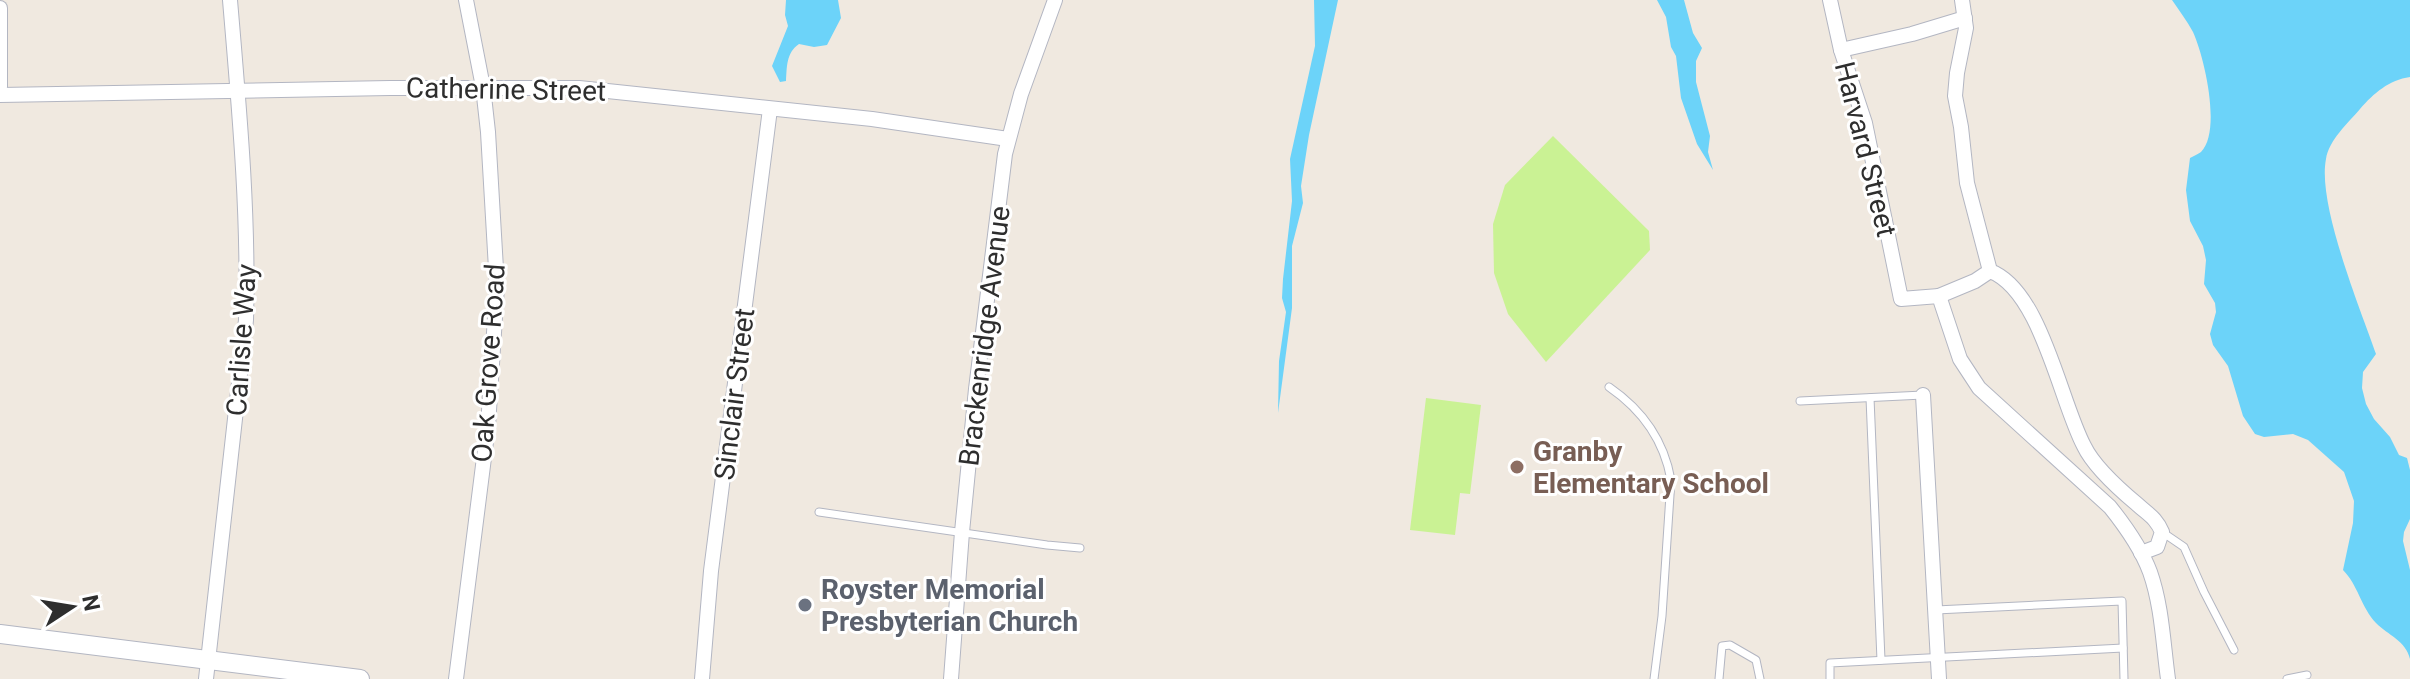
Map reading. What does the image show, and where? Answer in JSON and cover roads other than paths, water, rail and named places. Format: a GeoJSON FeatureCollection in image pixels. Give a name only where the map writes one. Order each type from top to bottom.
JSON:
{"type":"FeatureCollection","features":[{"type":"Feature","properties":{"kind":"street","name":"Carlisle Way"},"geometry":{"type":"LineString","coordinates":[[207,670],[246,320],[248,263],[244,155],[230,0]]}},
{"type":"Feature","properties":{"kind":"street","name":"Oak Grove Road"},"geometry":{"type":"LineString","coordinates":[[456,679],[488,426],[497,286],[483,87],[466,0]]}},
{"type":"Feature","properties":{"kind":"street","name":"Brackenridge Avenue"},"geometry":{"type":"LineString","coordinates":[[951,679],[976,389],[1008,139],[1055,0]]}},
{"type":"Feature","properties":{"kind":"street","name":"Harvard Street"},"geometry":{"type":"LineString","coordinates":[[1830,0],[1841,50],[1865,123],[1901,299],[1939,296]]}},
{"type":"Feature","properties":{"kind":"street"},"geometry":{"type":"LineString","coordinates":[[1962,0],[1966,28],[1955,96],[1967,183],[1990,271]]}},
{"type":"Feature","properties":{"kind":"street"},"geometry":{"type":"LineString","coordinates":[[0,8],[0,87]]}},
{"type":"Feature","properties":{"kind":"street"},"geometry":{"type":"LineString","coordinates":[[1841,50],[1965,18]]}},
{"type":"Feature","properties":{"kind":"street","name":"Catherine Street"},"geometry":{"type":"LineString","coordinates":[[0,95],[579,88],[872,119],[1008,139]]}},
{"type":"Feature","properties":{"kind":"street","name":"Sinclair Street"},"geometry":{"type":"LineString","coordinates":[[702,679],[711,571],[770,109]]}},
{"type":"Feature","properties":{"kind":"street"},"geometry":{"type":"LineString","coordinates":[[1990,271],[1939,296],[1960,359],[1979,388],[2110,507],[2141,553],[2158,601],[2168,679]]}},
{"type":"Feature","properties":{"kind":"street"},"geometry":{"type":"LineString","coordinates":[[1990,271],[2001,275],[2015,290],[2034,320],[2085,448],[2113,482],[2157,519],[2162,532],[2157,547],[2141,553]]}},
{"type":"Feature","properties":{"kind":"street"},"geometry":{"type":"LineString","coordinates":[[1923,395],[1939,679]]}},
{"type":"Feature","properties":{"kind":"street"},"geometry":{"type":"LineString","coordinates":[[0,634],[207,670],[360,679]]}},
{"type":"Feature","properties":{"kind":"lane"},"geometry":{"type":"LineString","coordinates":[[1609,387],[1641,414],[1668,462],[1671,480],[1662,616],[1654,679]]}},
{"type":"Feature","properties":{"kind":"lane"},"geometry":{"type":"LineString","coordinates":[[1800,401],[1923,395]]}},
{"type":"Feature","properties":{"kind":"lane"},"geometry":{"type":"LineString","coordinates":[[1870,398],[1881,660]]}},
{"type":"Feature","properties":{"kind":"lane"},"geometry":{"type":"LineString","coordinates":[[819,512],[1080,548]]}},
{"type":"Feature","properties":{"kind":"lane"},"geometry":{"type":"LineString","coordinates":[[2162,532],[2184,547],[2234,650]]}},
{"type":"Feature","properties":{"kind":"lane"},"geometry":{"type":"LineString","coordinates":[[1936,610],[2122,601],[2124,679]]}},
{"type":"Feature","properties":{"kind":"lane"},"geometry":{"type":"LineString","coordinates":[[1719,679],[1722,646],[1730,645],[1756,660],[1760,679]]}},
{"type":"Feature","properties":{"kind":"lane"},"geometry":{"type":"LineString","coordinates":[[1830,679],[1830,663],[2123,648]]}},
{"type":"Feature","properties":{"kind":"lane"},"geometry":{"type":"LineString","coordinates":[[2287,679],[2307,675]]}},
{"type":"Feature","properties":{"kind":"water"},"geometry":{"type":"Polygon","coordinates":[[[786,0],[838,0],[841,18],[827,45],[814,47],[799,44],[795,48],[788,61],[786,81],[780,82],[772,66],[788,26],[786,0]]]}},
{"type":"Feature","properties":{"kind":"water"},"geometry":{"type":"Polygon","coordinates":[[[1314,0],[1338,0],[1309,135],[1301,186],[1303,203],[1292,246],[1292,308],[1278,413],[1279,361],[1286,312],[1282,298],[1283,279],[1292,201],[1290,159],[1315,46],[1314,0]]]}},
{"type":"Feature","properties":{"kind":"water"},"geometry":{"type":"Polygon","coordinates":[[[1657,0],[1684,0],[1693,33],[1702,48],[1696,61],[1696,82],[1710,136],[1708,152],[1713,170],[1697,144],[1681,98],[1676,56],[1671,47],[1666,17],[1657,0]]]}},
{"type":"Feature","properties":{"kind":"water"},"geometry":{"type":"Polygon","coordinates":[[[2172,0],[2410,0],[2410,77],[2382,88],[2345,126],[2328,152],[2325,178],[2342,256],[2376,354],[2363,372],[2362,388],[2366,404],[2399,455],[2407,458],[2410,470],[2410,519],[2403,541],[2410,570],[2410,659],[2401,643],[2371,617],[2343,570],[2353,523],[2354,501],[2344,472],[2308,440],[2293,434],[2264,437],[2255,434],[2243,416],[2228,366],[2213,345],[2210,334],[2216,312],[2215,303],[2204,284],[2206,260],[2203,246],[2190,221],[2186,190],[2190,158],[2201,152],[2207,142],[2211,111],[2209,93],[2193,32],[2172,0]]]}},
{"type":"Feature","properties":{"kind":"place","name":"Granby Elementary School"},"geometry":{"type":"Point","coordinates":[1517,467]}},
{"type":"Feature","properties":{"kind":"place","name":"Royster Memorial Presbyterian Church"},"geometry":{"type":"Point","coordinates":[805,605]}}]}
